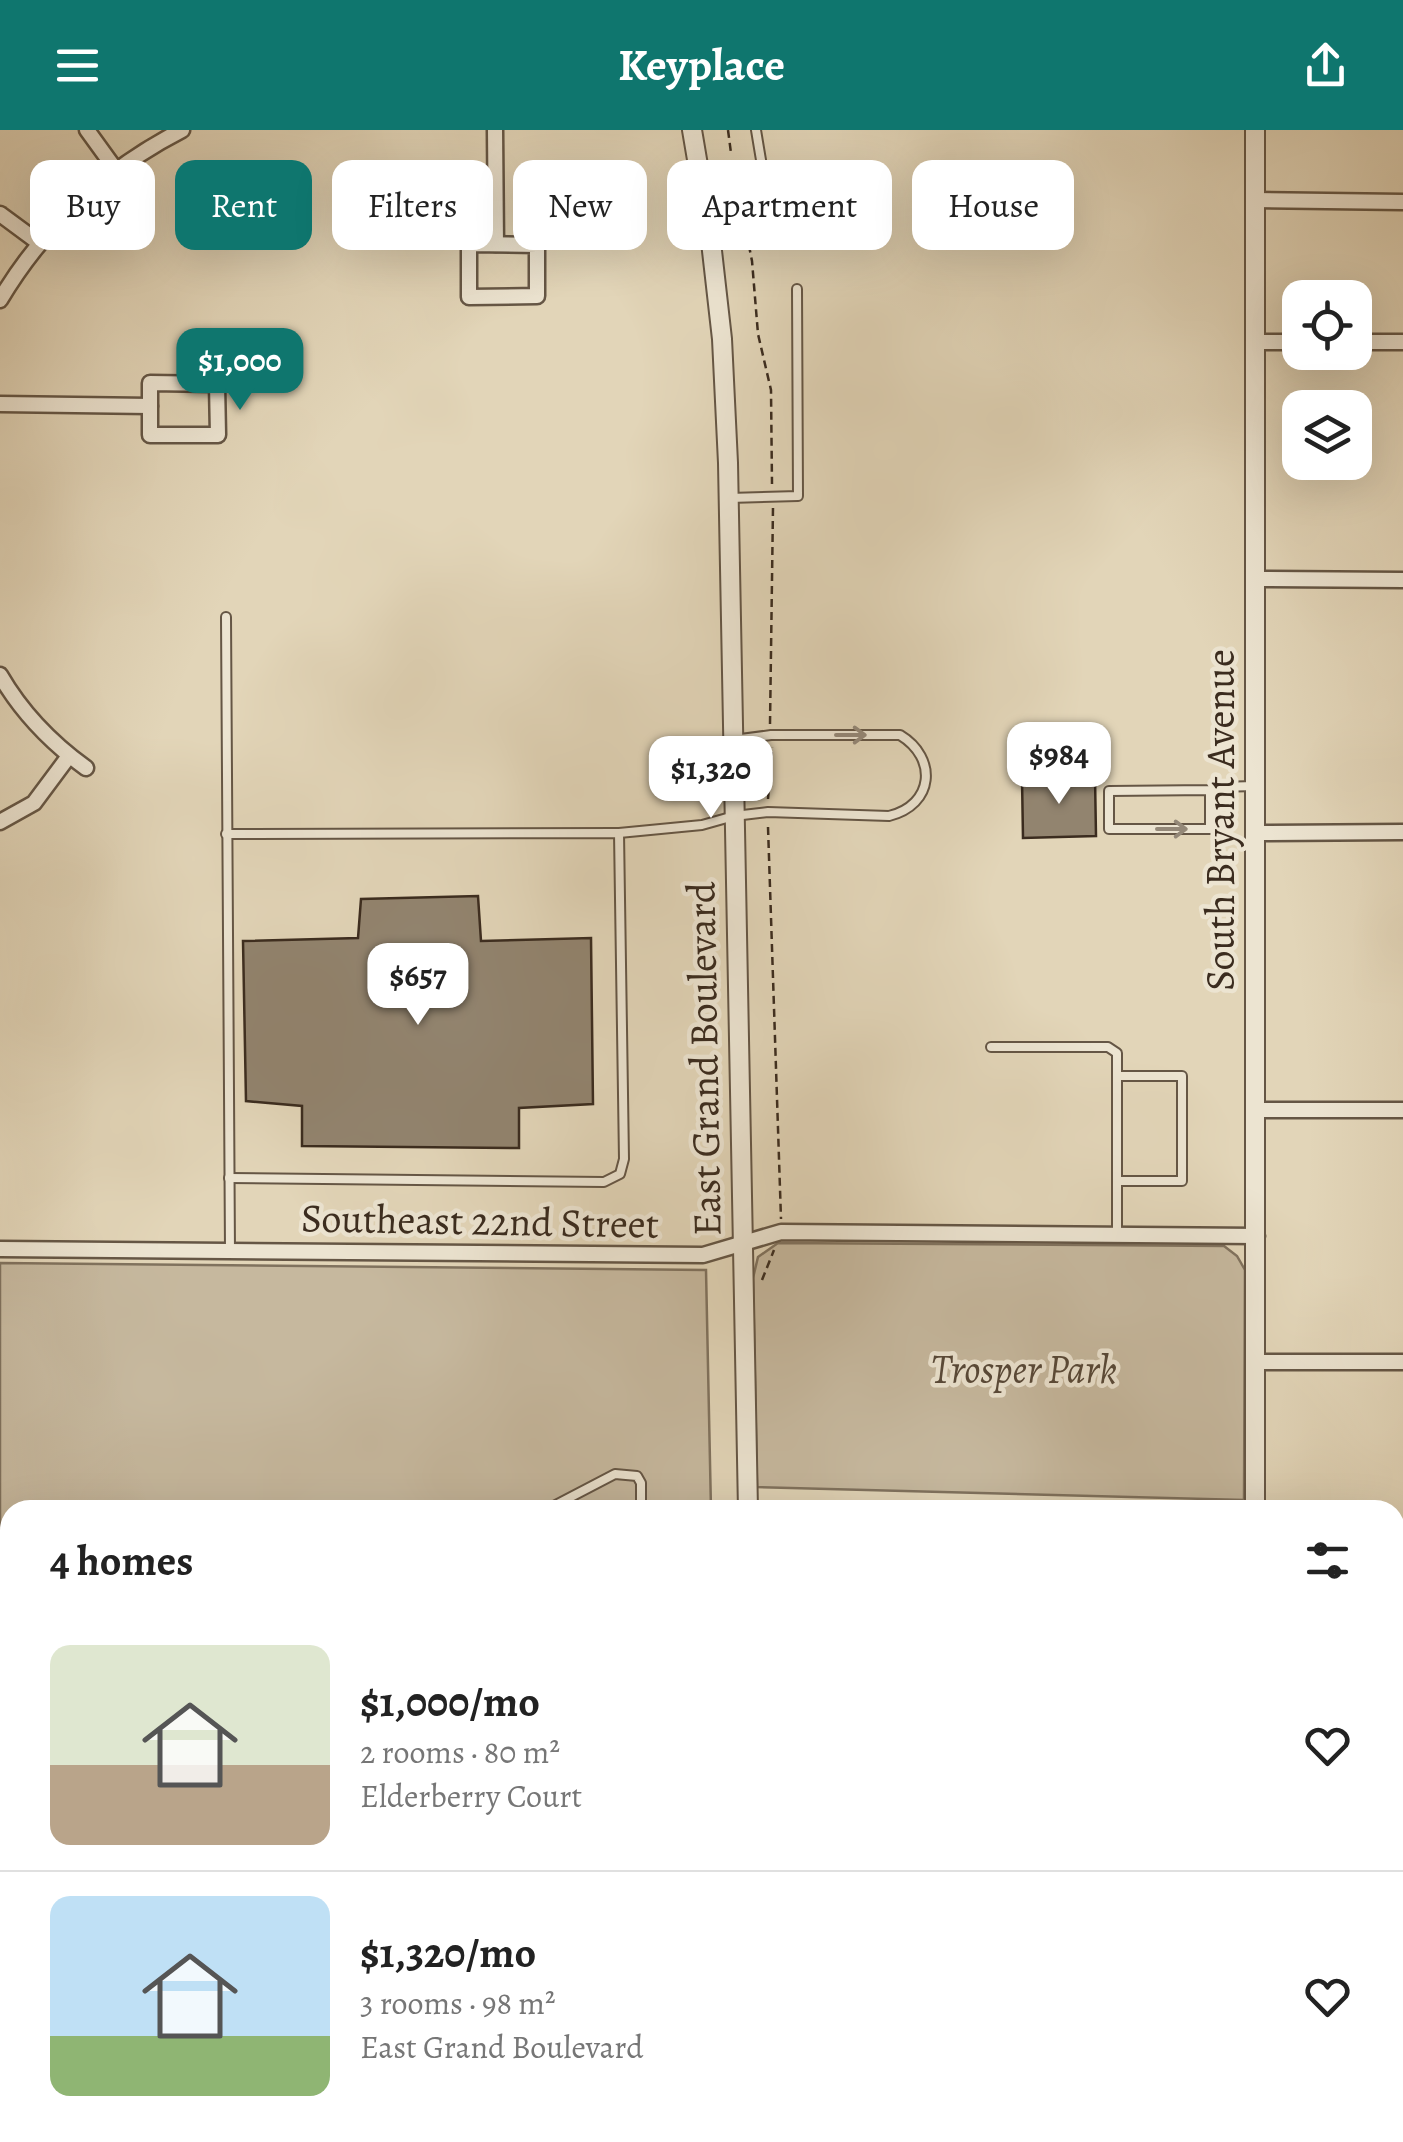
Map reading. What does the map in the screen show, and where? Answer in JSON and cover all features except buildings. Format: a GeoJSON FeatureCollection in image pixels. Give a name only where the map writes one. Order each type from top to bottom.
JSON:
{"type":"FeatureCollection","features":[{"type":"Feature","properties":{"kind":"street"},"geometry":{"type":"LineString","coordinates":[[87,130],[109,160]]}},
{"type":"Feature","properties":{"kind":"street"},"geometry":{"type":"LineString","coordinates":[[132,160],[182,130]]}},
{"type":"Feature","properties":{"kind":"street"},"geometry":{"type":"LineString","coordinates":[[495,130],[496,244]]}},
{"type":"Feature","properties":{"kind":"street","name":"East Grand Boulevard"},"geometry":{"type":"LineString","coordinates":[[692,130],[697,160]]}},
{"type":"Feature","properties":{"kind":"street","name":"South Bryant Avenue"},"geometry":{"type":"LineString","coordinates":[[1255,130],[1255,1500]]}},
{"type":"Feature","properties":{"kind":"street"},"geometry":{"type":"LineString","coordinates":[[1255,200],[1403,202]]}},
{"type":"Feature","properties":{"kind":"street"},"geometry":{"type":"LineString","coordinates":[[0,214],[30,236]]}},
{"type":"Feature","properties":{"kind":"street"},"geometry":{"type":"LineString","coordinates":[[469,244],[496,244],[537,245],[537,296],[469,297],[469,244]]}},
{"type":"Feature","properties":{"kind":"street"},"geometry":{"type":"LineString","coordinates":[[0,300],[33,250]]}},
{"type":"Feature","properties":{"kind":"street","name":"East Grand Boulevard"},"geometry":{"type":"LineString","coordinates":[[710,250],[722,339],[729,498],[748,1500]]}},
{"type":"Feature","properties":{"kind":"street"},"geometry":{"type":"LineString","coordinates":[[1255,342],[1282,342]]}},
{"type":"Feature","properties":{"kind":"street"},"geometry":{"type":"LineString","coordinates":[[1372,342],[1403,342]]}},
{"type":"Feature","properties":{"kind":"street"},"geometry":{"type":"LineString","coordinates":[[150,383],[218,384],[218,436],[150,436],[150,406],[150,383]]}},
{"type":"Feature","properties":{"kind":"street"},"geometry":{"type":"LineString","coordinates":[[0,404],[150,406]]}},
{"type":"Feature","properties":{"kind":"street"},"geometry":{"type":"LineString","coordinates":[[1254,579],[1403,580]]}},
{"type":"Feature","properties":{"kind":"street"},"geometry":{"type":"LineString","coordinates":[[0,675],[14,700],[42,733],[86,768]]}},
{"type":"Feature","properties":{"kind":"street"},"geometry":{"type":"LineString","coordinates":[[0,822],[34,803],[69,756]]}},
{"type":"Feature","properties":{"kind":"street"},"geometry":{"type":"LineString","coordinates":[[1255,832],[1403,832]]}},
{"type":"Feature","properties":{"kind":"street"},"geometry":{"type":"LineString","coordinates":[[1256,1110],[1403,1110]]}},
{"type":"Feature","properties":{"kind":"street","name":"Southeast 22nd Street"},"geometry":{"type":"LineString","coordinates":[[0,1249],[703,1255],[781,1232],[1257,1236]]}},
{"type":"Feature","properties":{"kind":"street"},"geometry":{"type":"LineString","coordinates":[[1256,1362],[1403,1362]]}},
{"type":"Feature","properties":{"kind":"lane"},"geometry":{"type":"LineString","coordinates":[[756,130],[761,160]]}},
{"type":"Feature","properties":{"kind":"lane"},"geometry":{"type":"LineString","coordinates":[[729,498],[798,496],[797,289]]}},
{"type":"Feature","properties":{"kind":"lane"},"geometry":{"type":"LineString","coordinates":[[226,618],[230,1250]]}},
{"type":"Feature","properties":{"kind":"lane"},"geometry":{"type":"LineString","coordinates":[[226,834],[619,833],[702,825],[768,812],[889,816],[905,812],[924,790],[925,764],[917,745],[900,735],[784,735],[733,740]]}},
{"type":"Feature","properties":{"kind":"lane"},"geometry":{"type":"LineString","coordinates":[[1210,790],[1210,829],[1109,829],[1109,791],[1256,786]]}},
{"type":"Feature","properties":{"kind":"lane"},"geometry":{"type":"LineString","coordinates":[[229,1178],[604,1182],[620,1174],[624,1159],[619,833]]}},
{"type":"Feature","properties":{"kind":"lane"},"geometry":{"type":"LineString","coordinates":[[991,1047],[1108,1047],[1117,1053],[1117,1235]]}},
{"type":"Feature","properties":{"kind":"lane"},"geometry":{"type":"LineString","coordinates":[[1117,1076],[1182,1076],[1182,1181],[1118,1181]]}},
{"type":"Feature","properties":{"kind":"lane"},"geometry":{"type":"LineString","coordinates":[[565,1500],[614,1474],[626,1473],[637,1476],[642,1483],[641,1500]]}},
{"type":"Feature","properties":{"kind":"green space","name":"Trosper Park"},"geometry":{"type":"Polygon","coordinates":[[[778,1243],[1224,1246],[1237,1256],[1245,1270],[1244,1500],[757,1487],[753,1278],[758,1257],[778,1243]]]}},
{"type":"Feature","properties":{"kind":"green space"},"geometry":{"type":"Polygon","coordinates":[[[0,1263],[706,1270],[711,1500],[0,1500],[0,1263]]]}}]}
